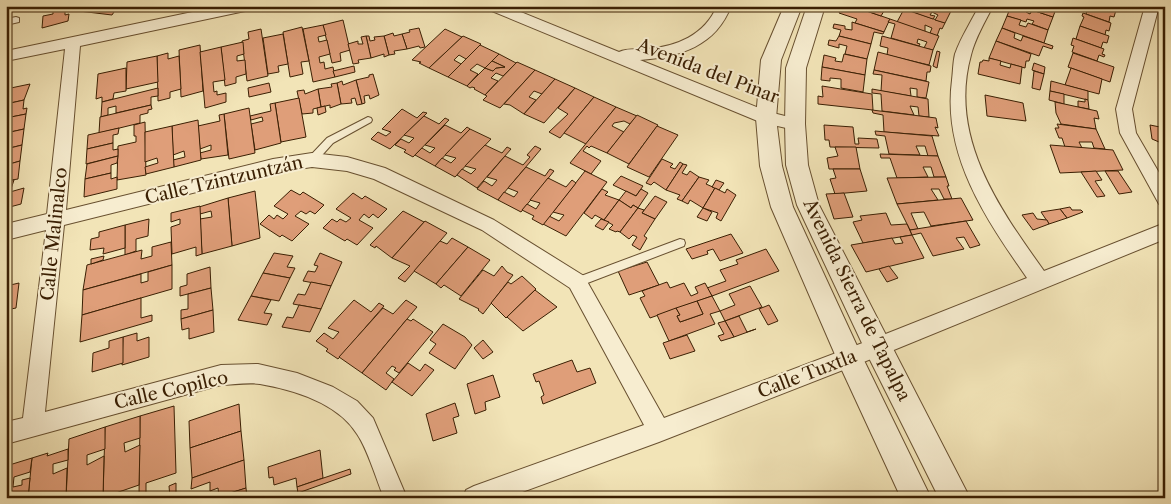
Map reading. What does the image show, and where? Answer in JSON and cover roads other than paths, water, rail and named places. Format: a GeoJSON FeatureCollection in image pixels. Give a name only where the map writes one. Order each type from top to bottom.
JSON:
{"type":"FeatureCollection","features":[{"type":"Feature","properties":{"kind":"street"},"geometry":{"type":"LineString","coordinates":[[6,56],[211,10],[245,6]]}},
{"type":"Feature","properties":{"kind":"street","name":"Avenida del Pinar"},"geometry":{"type":"LineString","coordinates":[[492,6],[766,118],[794,124]]}},
{"type":"Feature","properties":{"kind":"street","name":"Avenida del Pinar"},"geometry":{"type":"LineString","coordinates":[[608,53],[643,57],[686,45],[701,38],[714,25],[720,18],[724,6]]}},
{"type":"Feature","properties":{"kind":"street","name":"Avenida Sierra de Tapalpa"},"geometry":{"type":"LineString","coordinates":[[793,6],[771,60],[766,118],[771,166],[782,207],[849,357],[916,498]]}},
{"type":"Feature","properties":{"kind":"street","name":"Avenida Sierra de Tapalpa"},"geometry":{"type":"LineString","coordinates":[[816,6],[796,68],[794,124],[797,165],[808,205],[877,346],[955,498]]}},
{"type":"Feature","properties":{"kind":"street"},"geometry":{"type":"LineString","coordinates":[[986,6],[962,57],[958,103],[959,127],[966,155],[978,187],[994,215],[1039,280]]}},
{"type":"Feature","properties":{"kind":"street"},"geometry":{"type":"LineString","coordinates":[[1152,6],[1124,109],[1128,133],[1165,199]]}},
{"type":"Feature","properties":{"kind":"street","name":"Calle Malinalco"},"geometry":{"type":"LineString","coordinates":[[33,425],[73,42]]}},
{"type":"Feature","properties":{"kind":"street","name":"Calle Tzintzuntzán"},"geometry":{"type":"LineString","coordinates":[[6,232],[272,166],[312,160],[347,164],[379,173],[488,225],[577,282],[659,431]]}},
{"type":"Feature","properties":{"kind":"street","name":"Calle Tuxtla"},"geometry":{"type":"LineString","coordinates":[[474,498],[659,431],[1165,231]]}},
{"type":"Feature","properties":{"kind":"street","name":"Calle Copilco"},"geometry":{"type":"LineString","coordinates":[[6,433],[221,375],[258,374],[297,383],[325,394],[349,408],[365,426],[396,498]]}},
{"type":"Feature","properties":{"kind":"lane"},"geometry":{"type":"LineString","coordinates":[[6,22],[16,20]]}},
{"type":"Feature","properties":{"kind":"lane"},"geometry":{"type":"LineString","coordinates":[[312,160],[321,147],[332,138],[368,120]]}},
{"type":"Feature","properties":{"kind":"lane"},"geometry":{"type":"LineString","coordinates":[[577,282],[680,244]]}}]}
